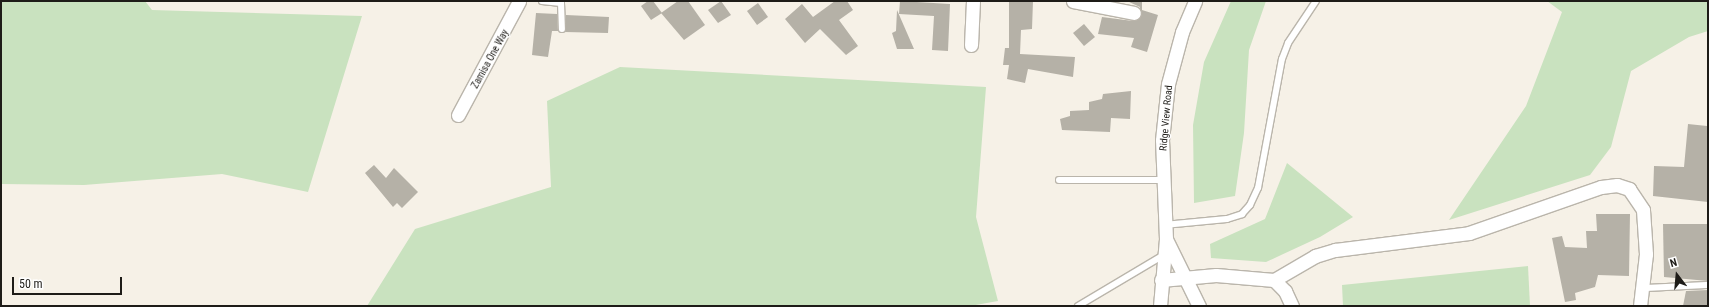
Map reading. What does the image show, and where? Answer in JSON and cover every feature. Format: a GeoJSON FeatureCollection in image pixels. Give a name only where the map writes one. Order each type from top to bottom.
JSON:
{"type":"FeatureCollection","features":[{"type":"Feature","properties":{"kind":"street","name":"Zamisa One Way"},"geometry":{"type":"LineString","coordinates":[[458,115],[519,1]]}},
{"type":"Feature","properties":{"kind":"street"},"geometry":{"type":"LineString","coordinates":[[971,45],[973,1]]}},
{"type":"Feature","properties":{"kind":"street"},"geometry":{"type":"LineString","coordinates":[[1073,1],[1134,13]]}},
{"type":"Feature","properties":{"kind":"street","name":"Ridge View Road"},"geometry":{"type":"LineString","coordinates":[[1160,306],[1161,280],[1168,253],[1165,232],[1162,180],[1162,140],[1168,84],[1182,32],[1195,1]]}},
{"type":"Feature","properties":{"kind":"street"},"geometry":{"type":"LineString","coordinates":[[1161,280],[1187,277],[1235,275],[1274,280],[1315,256],[1335,250],[1468,233],[1601,187],[1617,185],[1629,189],[1643,210],[1646,254],[1644,288],[1640,306]]}},
{"type":"Feature","properties":{"kind":"street"},"geometry":{"type":"LineString","coordinates":[[1168,253],[1187,277],[1199,306]]}},
{"type":"Feature","properties":{"kind":"street"},"geometry":{"type":"LineString","coordinates":[[1274,280],[1285,291],[1292,306]]}},
{"type":"Feature","properties":{"kind":"lane"},"geometry":{"type":"LineString","coordinates":[[542,1],[561,3],[562,29]]}},
{"type":"Feature","properties":{"kind":"lane"},"geometry":{"type":"LineString","coordinates":[[1165,232],[1227,219],[1242,214],[1250,205],[1258,188],[1282,59],[1288,43],[1316,1]]}},
{"type":"Feature","properties":{"kind":"lane"},"geometry":{"type":"LineString","coordinates":[[1059,180],[1162,180]]}},
{"type":"Feature","properties":{"kind":"lane"},"geometry":{"type":"LineString","coordinates":[[1078,306],[1168,253]]}},
{"type":"Feature","properties":{"kind":"lane"},"geometry":{"type":"LineString","coordinates":[[1644,288],[1708,285]]}},
{"type":"Feature","properties":{"kind":"green space"},"geometry":{"type":"Polygon","coordinates":[[[1,1],[145,1],[152,10],[362,16],[308,192],[222,174],[84,185],[1,184],[1,1]]]}},
{"type":"Feature","properties":{"kind":"green space"},"geometry":{"type":"Polygon","coordinates":[[[1231,1],[1266,1],[1249,50],[1244,133],[1235,196],[1194,203],[1193,125],[1204,62],[1231,1]]]}},
{"type":"Feature","properties":{"kind":"green space"},"geometry":{"type":"Polygon","coordinates":[[[1547,1],[1708,1],[1708,31],[1689,37],[1631,71],[1611,147],[1590,175],[1449,220],[1526,106],[1562,12],[1547,1]]]}},
{"type":"Feature","properties":{"kind":"green space"},"geometry":{"type":"Polygon","coordinates":[[[620,67],[986,87],[976,217],[998,301],[970,306],[367,306],[415,229],[551,187],[547,101],[620,67]]]}},
{"type":"Feature","properties":{"kind":"green space"},"geometry":{"type":"Polygon","coordinates":[[[1287,163],[1353,217],[1320,237],[1266,262],[1211,258],[1210,244],[1265,219],[1287,163]]]}},
{"type":"Feature","properties":{"kind":"green space"},"geometry":{"type":"Polygon","coordinates":[[[1528,266],[1530,306],[1343,306],[1342,285],[1528,266]]]}},
{"type":"Feature","properties":{"kind":"building"},"geometry":{"type":"Polygon","coordinates":[[[648,1],[653,1],[662,13],[651,20],[641,6],[648,1]]]}},
{"type":"Feature","properties":{"kind":"building"},"geometry":{"type":"Polygon","coordinates":[[[678,1],[688,1],[705,25],[684,40],[661,13],[678,1]]]}},
{"type":"Feature","properties":{"kind":"building"},"geometry":{"type":"Polygon","coordinates":[[[721,1],[731,15],[718,23],[708,10],[721,1]]]}},
{"type":"Feature","properties":{"kind":"building"},"geometry":{"type":"Polygon","coordinates":[[[835,1],[847,1],[853,10],[839,20],[858,46],[846,55],[820,29],[805,43],[785,19],[802,4],[813,17],[835,1]]]}},
{"type":"Feature","properties":{"kind":"building"},"geometry":{"type":"Polygon","coordinates":[[[900,1],[950,4],[948,51],[932,50],[934,16],[899,14],[900,1]]]}},
{"type":"Feature","properties":{"kind":"building"},"geometry":{"type":"Polygon","coordinates":[[[1009,1],[1033,1],[1032,29],[1021,30],[1020,54],[1075,57],[1073,77],[1028,69],[1025,83],[1007,79],[1009,65],[1003,65],[1005,48],[1009,48],[1009,1]]]}},
{"type":"Feature","properties":{"kind":"building"},"geometry":{"type":"Polygon","coordinates":[[[1127,1],[1142,1],[1142,10],[1158,15],[1147,52],[1131,47],[1134,38],[1098,34],[1102,17],[1133,21],[1140,18],[1140,7],[1127,1]]]}},
{"type":"Feature","properties":{"kind":"building"},"geometry":{"type":"Polygon","coordinates":[[[758,3],[768,17],[757,25],[747,11],[758,3]]]}},
{"type":"Feature","properties":{"kind":"building"},"geometry":{"type":"Polygon","coordinates":[[[897,10],[914,49],[897,49],[892,33],[896,31],[897,10]]]}},
{"type":"Feature","properties":{"kind":"building"},"geometry":{"type":"Polygon","coordinates":[[[536,13],[557,14],[558,31],[552,31],[548,57],[532,55],[536,13]]]}},
{"type":"Feature","properties":{"kind":"building"},"geometry":{"type":"Polygon","coordinates":[[[566,15],[609,17],[608,33],[565,32],[566,15]]]}},
{"type":"Feature","properties":{"kind":"building"},"geometry":{"type":"Polygon","coordinates":[[[1084,24],[1095,37],[1084,46],[1073,33],[1084,24]]]}},
{"type":"Feature","properties":{"kind":"building"},"geometry":{"type":"Polygon","coordinates":[[[1131,91],[1130,119],[1111,118],[1110,132],[1062,130],[1060,119],[1070,116],[1070,111],[1089,110],[1089,102],[1102,99],[1103,94],[1131,91]]]}},
{"type":"Feature","properties":{"kind":"building"},"geometry":{"type":"Polygon","coordinates":[[[1688,124],[1707,126],[1708,202],[1653,196],[1654,166],[1684,167],[1688,124]]]}},
{"type":"Feature","properties":{"kind":"building"},"geometry":{"type":"Polygon","coordinates":[[[374,165],[386,178],[394,168],[418,192],[402,208],[397,203],[393,207],[365,173],[374,165]]]}},
{"type":"Feature","properties":{"kind":"building"},"geometry":{"type":"Polygon","coordinates":[[[1596,214],[1630,214],[1629,276],[1598,275],[1595,287],[1575,293],[1576,300],[1565,302],[1552,238],[1562,236],[1565,247],[1587,248],[1586,231],[1597,231],[1596,214]]]}},
{"type":"Feature","properties":{"kind":"building"},"geometry":{"type":"Polygon","coordinates":[[[1663,224],[1708,224],[1708,281],[1664,277],[1663,224]]]}},
{"type":"Feature","properties":{"kind":"building"},"geometry":{"type":"Polygon","coordinates":[[[1708,290],[1708,306],[1683,306],[1686,291],[1708,290]]]}}]}
